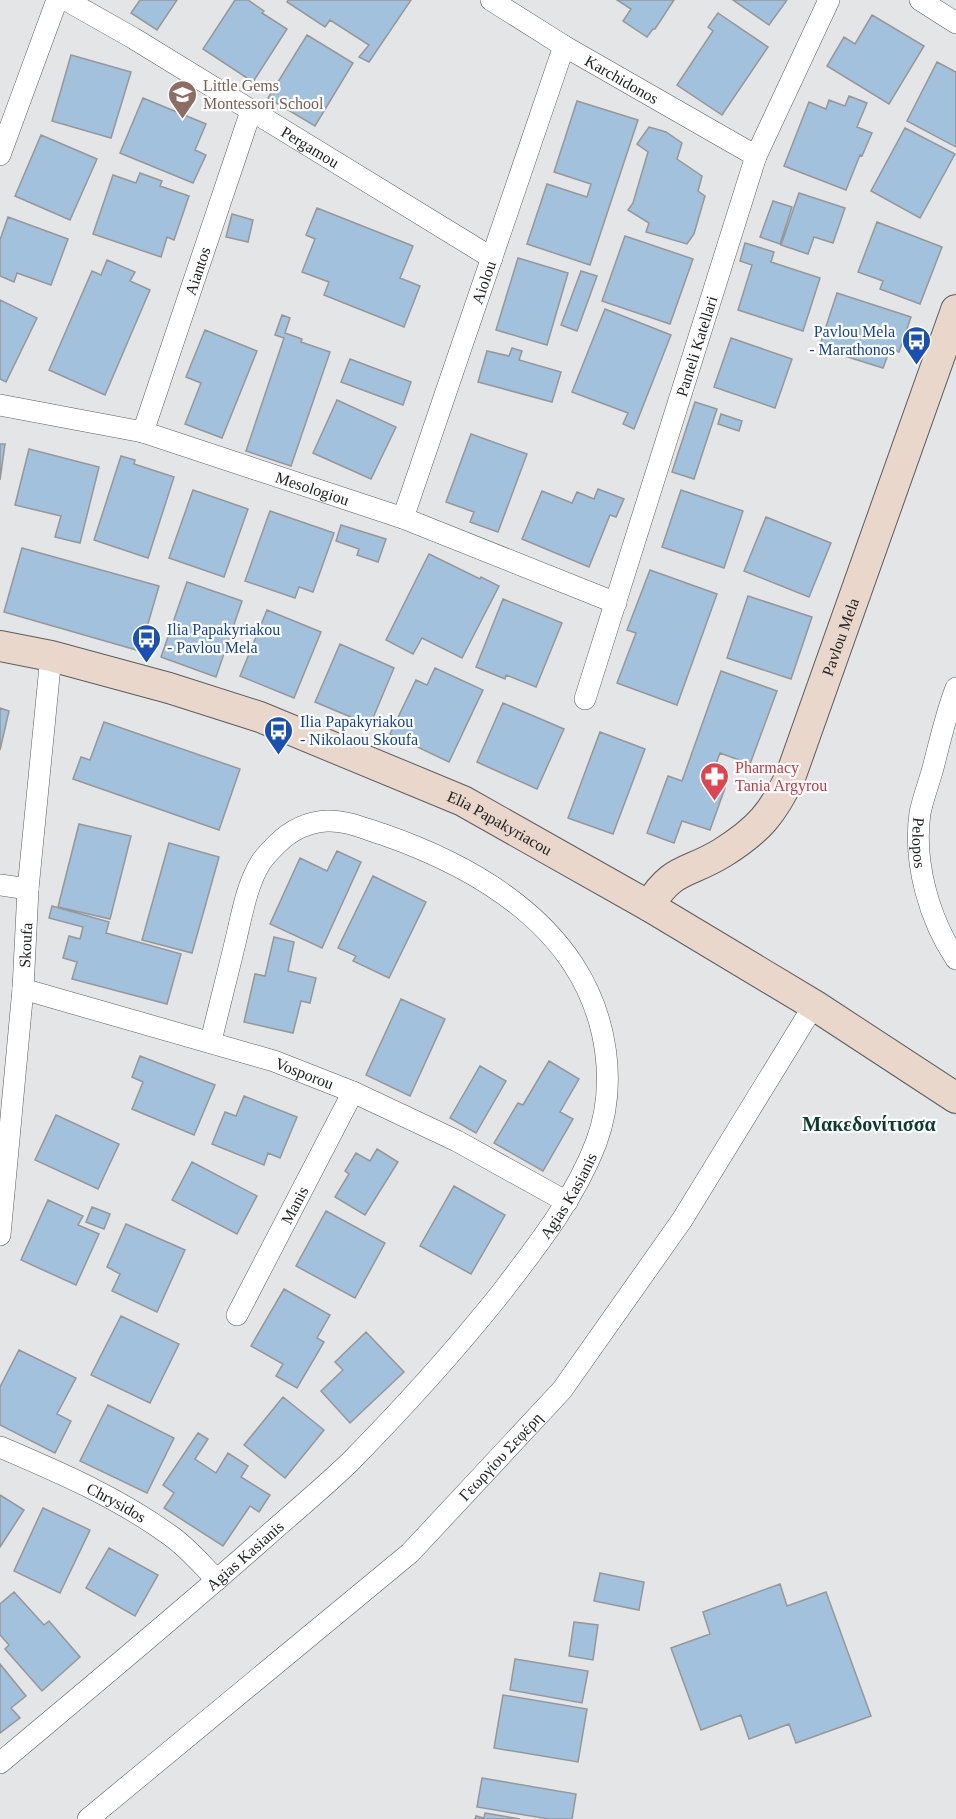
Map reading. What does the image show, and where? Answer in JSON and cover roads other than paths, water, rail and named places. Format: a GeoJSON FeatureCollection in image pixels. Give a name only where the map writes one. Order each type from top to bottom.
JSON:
{"type":"FeatureCollection","features":[{"type":"Feature","properties":{"kind":"main road","name":"Pavlou Mela"},"geometry":{"type":"LineString","coordinates":[[649,906],[660,888],[676,874],[721,854],[751,833],[771,813],[780,797],[791,775],[956,310]]}},
{"type":"Feature","properties":{"kind":"main road","name":"Elia Papakyriacou"},"geometry":{"type":"LineString","coordinates":[[0,646],[51,656],[169,688],[260,717],[463,801],[649,906],[814,1005],[956,1098]]}},
{"type":"Feature","properties":{"kind":"street"},"geometry":{"type":"LineString","coordinates":[[0,155],[57,0]]}},
{"type":"Feature","properties":{"kind":"street","name":"Pergamou"},"geometry":{"type":"LineString","coordinates":[[66,0],[133,38],[492,258]]}},
{"type":"Feature","properties":{"kind":"street","name":"Karchidonos"},"geometry":{"type":"LineString","coordinates":[[491,0],[564,46],[756,156]]}},
{"type":"Feature","properties":{"kind":"street","name":"Panteli Katellari"},"geometry":{"type":"LineString","coordinates":[[585,699],[756,156],[829,0]]}},
{"type":"Feature","properties":{"kind":"street"},"geometry":{"type":"LineString","coordinates":[[920,0],[956,23]]}},
{"type":"Feature","properties":{"kind":"street","name":"Aiolou"},"geometry":{"type":"LineString","coordinates":[[403,518],[564,46]]}},
{"type":"Feature","properties":{"kind":"street","name":"Aiantos"},"geometry":{"type":"LineString","coordinates":[[143,432],[251,111]]}},
{"type":"Feature","properties":{"kind":"street","name":"Mesologiou"},"geometry":{"type":"LineString","coordinates":[[0,405],[143,432],[403,518],[616,603]]}},
{"type":"Feature","properties":{"kind":"street","name":"Skoufa"},"geometry":{"type":"LineString","coordinates":[[0,1235],[23,988],[28,889],[51,656]]}},
{"type":"Feature","properties":{"kind":"street","name":"Pelopos"},"geometry":{"type":"LineString","coordinates":[[956,688],[920,813],[920,849],[925,887],[943,939],[956,959]]}},
{"type":"Feature","properties":{"kind":"street","name":"Agias Kasianis"},"geometry":{"type":"LineString","coordinates":[[0,1763],[217,1580],[347,1464],[421,1388],[479,1321],[567,1202],[595,1146],[603,1122],[607,1066],[604,1035],[596,1009],[574,965],[558,944],[520,907],[482,880],[440,858],[391,837],[347,823],[332,820],[308,825],[289,834],[261,861],[242,916],[211,1041]]}},
{"type":"Feature","properties":{"kind":"street"},"geometry":{"type":"LineString","coordinates":[[0,885],[28,889]]}},
{"type":"Feature","properties":{"kind":"street","name":"Vosporou"},"geometry":{"type":"LineString","coordinates":[[23,988],[274,1061],[352,1092],[457,1141],[567,1202]]}},
{"type":"Feature","properties":{"kind":"street","name":"Γεωργίου Σεφέρη"},"geometry":{"type":"LineString","coordinates":[[88,1819],[410,1553],[562,1390],[682,1220],[814,1005]]}},
{"type":"Feature","properties":{"kind":"street","name":"Manis"},"geometry":{"type":"LineString","coordinates":[[237,1315],[352,1092]]}},
{"type":"Feature","properties":{"kind":"street","name":"Chrysidos"},"geometry":{"type":"LineString","coordinates":[[0,1447],[67,1475],[153,1524],[181,1544],[217,1580]]}},
{"type":"Feature","properties":{"kind":"place","name":"Little Gems Montessori School"},"geometry":{"type":"Point","coordinates":[182,120]}},
{"type":"Feature","properties":{"kind":"place","name":"Pavlou Mela - Marathonos"},"geometry":{"type":"Point","coordinates":[916,366]}},
{"type":"Feature","properties":{"kind":"place","name":"Ilia Papakyriakou - Pavlou Mela"},"geometry":{"type":"Point","coordinates":[146,664]}},
{"type":"Feature","properties":{"kind":"place","name":"Ilia Papakyriakou - Nikolaou Skoufa"},"geometry":{"type":"Point","coordinates":[279,756]}},
{"type":"Feature","properties":{"kind":"place","name":"Pharmacy Tania Argyrou"},"geometry":{"type":"Point","coordinates":[714,802]}},
{"type":"Feature","properties":{"kind":"district","name":"Μακεδονίτισσα"},"geometry":{"type":"Point","coordinates":[869,1124]}}]}
